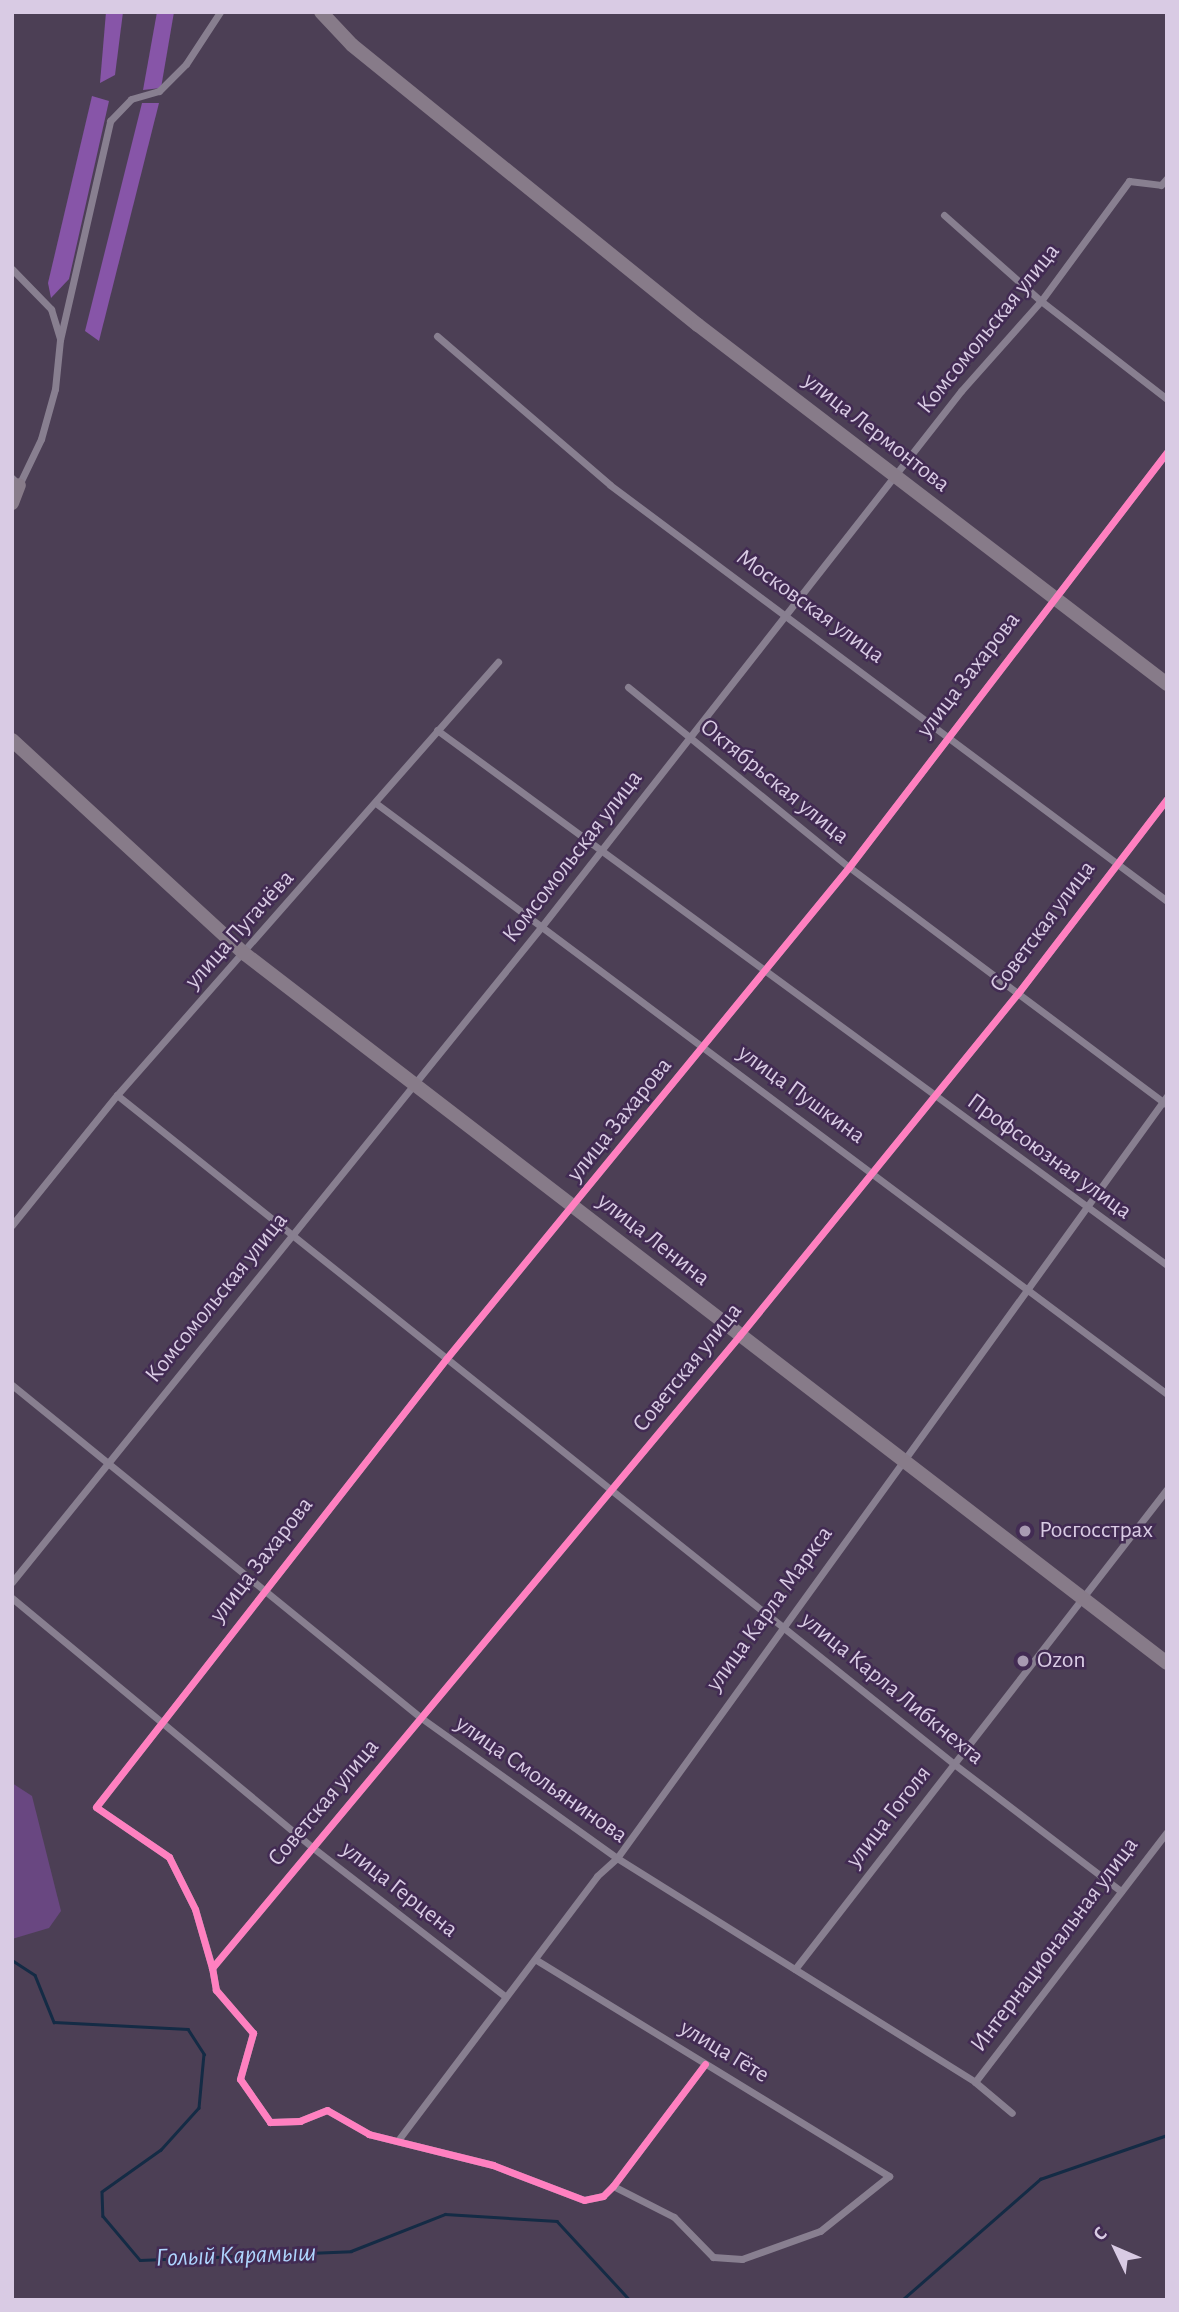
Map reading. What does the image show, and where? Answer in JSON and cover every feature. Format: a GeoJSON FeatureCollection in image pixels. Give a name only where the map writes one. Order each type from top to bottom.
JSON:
{"type":"FeatureCollection","features":[{"type":"Feature","properties":{"kind":"street"},"geometry":{"type":"LineString","coordinates":[[12,503],[16,481],[41,439],[60,340],[110,121],[131,99],[159,91],[186,64],[220,12]]}},
{"type":"Feature","properties":{"kind":"street","name":"улица Лермонтова"},"geometry":{"type":"LineString","coordinates":[[321,12],[352,44],[560,214],[1052,600],[1167,684]]}},
{"type":"Feature","properties":{"kind":"street","name":"Комсомольская улица"},"geometry":{"type":"LineString","coordinates":[[12,1582],[542,926],[961,391],[1041,300],[1129,181],[1164,188],[1167,178]]}},
{"type":"Feature","properties":{"kind":"street"},"geometry":{"type":"LineString","coordinates":[[944,215],[1041,300],[1167,399]]}},
{"type":"Feature","properties":{"kind":"street"},"geometry":{"type":"LineString","coordinates":[[12,269],[51,309],[60,340]]}},
{"type":"Feature","properties":{"kind":"street","name":"Московская улица"},"geometry":{"type":"LineString","coordinates":[[437,336],[610,485],[948,733],[1167,901]]}},
{"type":"Feature","properties":{"kind":"street","name":"улица Захарова"},"geometry":{"type":"LineString","coordinates":[[212,1968],[195,1909],[169,1857],[96,1807],[161,1718],[446,1359],[574,1207],[703,1048],[761,971],[849,867],[948,733],[1167,452]]}},
{"type":"Feature","properties":{"kind":"street","name":"улица Пугачёва"},"geometry":{"type":"LineString","coordinates":[[12,1225],[117,1095],[377,804],[437,730],[498,662]]}},
{"type":"Feature","properties":{"kind":"street","name":"Октябрьская улица"},"geometry":{"type":"LineString","coordinates":[[628,687],[849,867],[1165,1101]]}},
{"type":"Feature","properties":{"kind":"street","name":"Профсоюзная улица"},"geometry":{"type":"LineString","coordinates":[[437,730],[932,1097],[1167,1265]]}},
{"type":"Feature","properties":{"kind":"street","name":"улица Ленина"},"geometry":{"type":"LineString","coordinates":[[12,740],[245,954],[1167,1663]]}},
{"type":"Feature","properties":{"kind":"street","name":"Советская улица"},"geometry":{"type":"LineString","coordinates":[[212,1968],[420,1717],[612,1492],[1018,992],[1167,799]]}},
{"type":"Feature","properties":{"kind":"street","name":"улица Пушкина"},"geometry":{"type":"LineString","coordinates":[[377,804],[703,1048],[874,1171],[1024,1289],[1167,1394]]}},
{"type":"Feature","properties":{"kind":"street","name":"улица Карла Либкнехта"},"geometry":{"type":"LineString","coordinates":[[117,1095],[290,1236],[954,1764],[1121,1891]]}},
{"type":"Feature","properties":{"kind":"street","name":"улица Карла Маркса"},"geometry":{"type":"LineString","coordinates":[[399,2139],[505,1996],[538,1961],[597,1876],[617,1858],[1084,1206],[1165,1101]]}},
{"type":"Feature","properties":{"kind":"street","name":"улица Смольянинова"},"geometry":{"type":"LineString","coordinates":[[12,1385],[106,1466],[420,1717],[617,1858],[975,2082],[1012,2113]]}},
{"type":"Feature","properties":{"kind":"street","name":"улица Гоголя"},"geometry":{"type":"LineString","coordinates":[[795,1969],[1167,1489]]}},
{"type":"Feature","properties":{"kind":"street","name":"улица Герцена"},"geometry":{"type":"LineString","coordinates":[[12,1598],[161,1718],[312,1847],[505,1996]]}},
{"type":"Feature","properties":{"kind":"street","name":"Интернациональная улица"},"geometry":{"type":"LineString","coordinates":[[975,2082],[1167,1832]]}},
{"type":"Feature","properties":{"kind":"street","name":"улица Гёте"},"geometry":{"type":"LineString","coordinates":[[538,1961],[889,2176],[820,2231],[743,2259],[713,2257],[674,2217],[613,2186]]}},
{"type":"Feature","properties":{"kind":"street"},"geometry":{"type":"LineString","coordinates":[[212,1968],[216,1990],[253,2033],[240,2079],[270,2122],[300,2121],[327,2110],[369,2134],[399,2139],[584,2200],[603,2196],[613,2186],[705,2064]]}},
{"type":"Feature","properties":{"kind":"shaded area"},"geometry":{"type":"Polygon","coordinates":[[[106,12],[123,12],[115,75],[100,83],[106,12]]]}},
{"type":"Feature","properties":{"kind":"shaded area"},"geometry":{"type":"Polygon","coordinates":[[[157,12],[174,12],[161,88],[143,90],[157,12]]]}},
{"type":"Feature","properties":{"kind":"shaded area"},"geometry":{"type":"Polygon","coordinates":[[[92,96],[109,101],[69,279],[51,298],[48,283],[92,96]]]}},
{"type":"Feature","properties":{"kind":"shaded area"},"geometry":{"type":"Polygon","coordinates":[[[142,103],[159,103],[99,341],[85,331],[142,103]]]}},
{"type":"Feature","properties":{"kind":"shaded area"},"geometry":{"type":"Polygon","coordinates":[[[12,1783],[32,1796],[61,1911],[49,1928],[12,1939],[12,1783]]]}},
{"type":"Feature","properties":{"kind":"waterway","name":"Голый Карамыш"},"geometry":{"type":"LineString","coordinates":[[12,1960],[35,1975],[54,2022],[188,2029],[204,2054],[199,2108],[161,2150],[102,2192],[103,2216],[140,2260],[351,2251],[445,2214],[557,2221],[630,2300]]}},
{"type":"Feature","properties":{"kind":"waterway","name":"Голый Карамыш"},"geometry":{"type":"LineString","coordinates":[[902,2300],[1040,2179],[1167,2135]]}},
{"type":"Feature","properties":{"kind":"cycle path"},"geometry":{"type":"LineString","coordinates":[[212,1968],[195,1909],[169,1857],[96,1807],[446,1359],[849,867],[1167,452]]}},
{"type":"Feature","properties":{"kind":"cycle path"},"geometry":{"type":"LineString","coordinates":[[705,2064],[613,2186],[603,2196],[584,2200],[493,2165],[369,2134],[327,2110],[300,2121],[270,2122],[240,2079],[253,2033],[216,1990],[212,1968],[740,1335],[1018,993],[1167,799]]}},
{"type":"Feature","properties":{"kind":"place","name":"Росгосстрах"},"geometry":{"type":"Point","coordinates":[1025,1531]}},
{"type":"Feature","properties":{"kind":"place","name":"Ozon"},"geometry":{"type":"Point","coordinates":[1023,1661]}}]}
